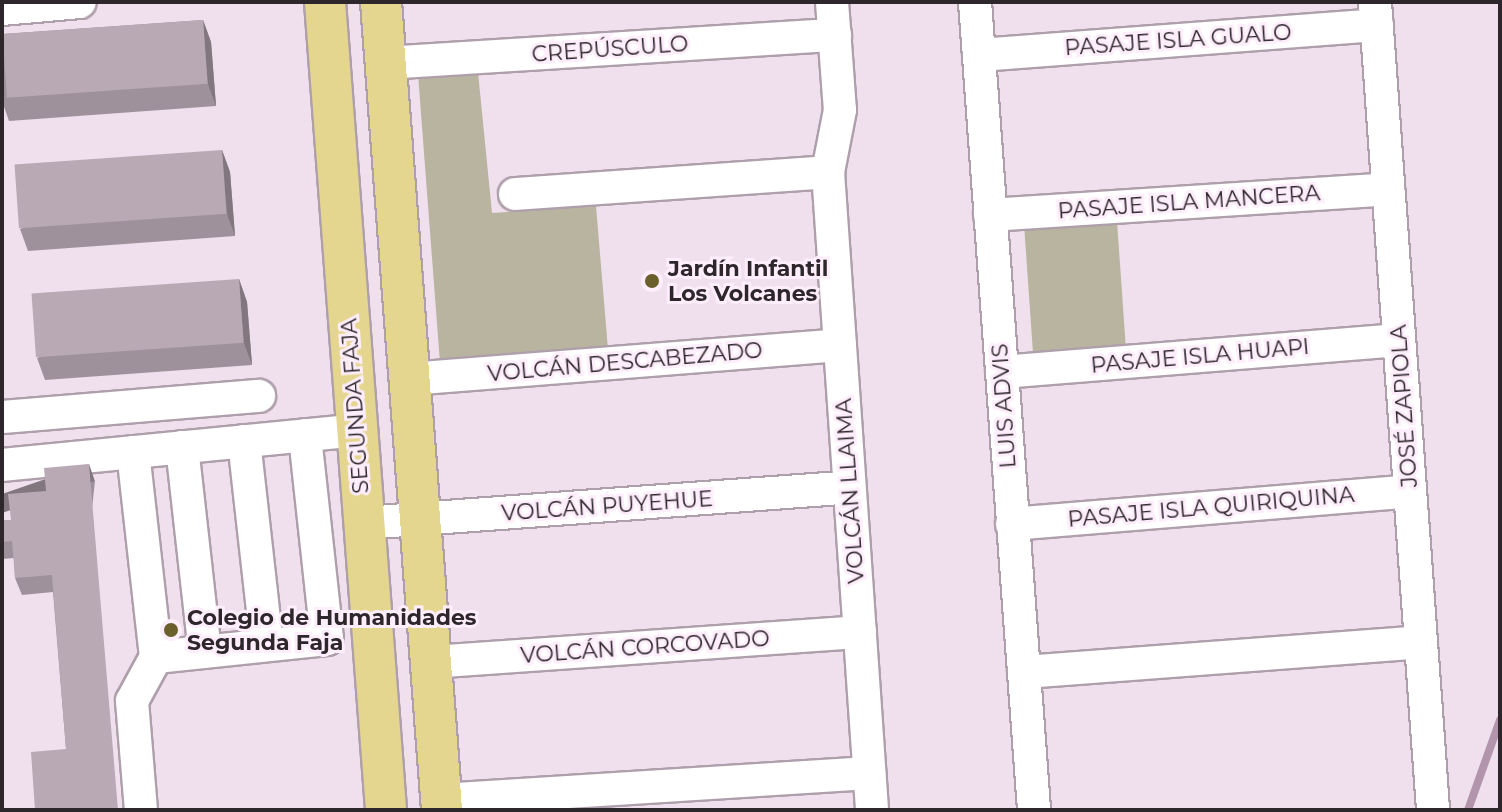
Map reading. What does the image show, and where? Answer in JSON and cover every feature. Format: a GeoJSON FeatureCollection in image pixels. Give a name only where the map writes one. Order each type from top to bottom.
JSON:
{"type":"FeatureCollection","features":[{"type":"Feature","properties":{"kind":"main road","name":"SEGUNDA FAJA"},"geometry":{"type":"LineString","coordinates":[[325,2],[386,810]]}},
{"type":"Feature","properties":{"kind":"main road"},"geometry":{"type":"LineString","coordinates":[[381,2],[441,805]]}},
{"type":"Feature","properties":{"kind":"street"},"geometry":{"type":"LineString","coordinates":[[2,9],[80,2]]}},
{"type":"Feature","properties":{"kind":"street","name":"VOLCÁN LLAIMA"},"geometry":{"type":"LineString","coordinates":[[832,2],[840,110],[828,172],[872,810]]}},
{"type":"Feature","properties":{"kind":"street","name":"LUIS ADVIS"},"geometry":{"type":"LineString","coordinates":[[975,2],[1034,810]]}},
{"type":"Feature","properties":{"kind":"street","name":"PASAJE ISLA GUALO"},"geometry":{"type":"LineString","coordinates":[[979,55],[1376,13]]}},
{"type":"Feature","properties":{"kind":"street","name":"JOSÉ ZAPIOLA"},"geometry":{"type":"LineString","coordinates":[[1376,13],[1433,810]]}},
{"type":"Feature","properties":{"kind":"street","name":"CREPÚSCULO"},"geometry":{"type":"LineString","coordinates":[[385,63],[835,35]]}},
{"type":"Feature","properties":{"kind":"street"},"geometry":{"type":"LineString","coordinates":[[515,194],[828,172]]}},
{"type":"Feature","properties":{"kind":"street","name":"PASAJE ISLA MANCERA"},"geometry":{"type":"LineString","coordinates":[[990,215],[1388,189]]}},
{"type":"Feature","properties":{"kind":"street","name":"PASAJE ISLA HUAPI"},"geometry":{"type":"LineString","coordinates":[[1002,372],[1399,340]]}},
{"type":"Feature","properties":{"kind":"street","name":"VOLCÁN DESCABEZADO"},"geometry":{"type":"LineString","coordinates":[[409,379],[840,345]]}},
{"type":"Feature","properties":{"kind":"street"},"geometry":{"type":"LineString","coordinates":[[2,417],[259,396]]}},
{"type":"Feature","properties":{"kind":"street"},"geometry":{"type":"LineString","coordinates":[[2,465],[357,430]]}},
{"type":"Feature","properties":{"kind":"street"},"geometry":{"type":"LineString","coordinates":[[156,657],[327,639],[305,435]]}},
{"type":"Feature","properties":{"kind":"street"},"geometry":{"type":"LineString","coordinates":[[244,441],[267,645]]}},
{"type":"Feature","properties":{"kind":"street"},"geometry":{"type":"LineString","coordinates":[[182,447],[205,652]]}},
{"type":"Feature","properties":{"kind":"street"},"geometry":{"type":"LineString","coordinates":[[133,452],[156,657],[132,701],[141,810]]}},
{"type":"Feature","properties":{"kind":"street","name":"VOLCÁN PUYEHUE"},"geometry":{"type":"LineString","coordinates":[[364,523],[849,487]]}},
{"type":"Feature","properties":{"kind":"street","name":"PASAJE ISLA QUIRIQUINA"},"geometry":{"type":"LineString","coordinates":[[1012,524],[1410,491]]}},
{"type":"Feature","properties":{"kind":"street","name":"VOLCÁN CORCOVADO"},"geometry":{"type":"LineString","coordinates":[[431,662],[860,632]]}},
{"type":"Feature","properties":{"kind":"street"},"geometry":{"type":"LineString","coordinates":[[1024,672],[1421,642]]}},
{"type":"Feature","properties":{"kind":"street"},"geometry":{"type":"LineString","coordinates":[[441,805],[869,773]]}},
{"type":"Feature","properties":{"kind":"shaded area"},"geometry":{"type":"Polygon","coordinates":[[[478,72],[492,213],[596,206],[608,349],[440,363],[418,74],[478,72]]]}},
{"type":"Feature","properties":{"kind":"shaded area"},"geometry":{"type":"Polygon","coordinates":[[[1117,221],[1126,350],[1033,356],[1024,227],[1117,221]]]}},
{"type":"Feature","properties":{"kind":"building"},"geometry":{"type":"Polygon","coordinates":[[[203,20],[207,84],[7,98],[2,34],[203,20]]]}},
{"type":"Feature","properties":{"kind":"building"},"geometry":{"type":"Polygon","coordinates":[[[222,150],[226,214],[19,228],[15,165],[222,150]]]}},
{"type":"Feature","properties":{"kind":"building"},"geometry":{"type":"Polygon","coordinates":[[[239,279],[243,343],[36,357],[32,294],[239,279]]]}},
{"type":"Feature","properties":{"kind":"building"},"geometry":{"type":"Polygon","coordinates":[[[89,464],[118,810],[35,810],[31,752],[66,749],[52,575],[15,578],[12,541],[2,542],[2,520],[11,520],[8,494],[46,491],[44,468],[89,464]]]}},
{"type":"Feature","properties":{"kind":"waterway"},"geometry":{"type":"LineString","coordinates":[[1468,810],[1500,720]]}},
{"type":"Feature","properties":{"kind":"place","name":"Jardín Infantil Los Volcanes"},"geometry":{"type":"Point","coordinates":[652,281]}},
{"type":"Feature","properties":{"kind":"place","name":"Colegio de Humanidades Segunda Faja"},"geometry":{"type":"Point","coordinates":[171,630]}}]}
